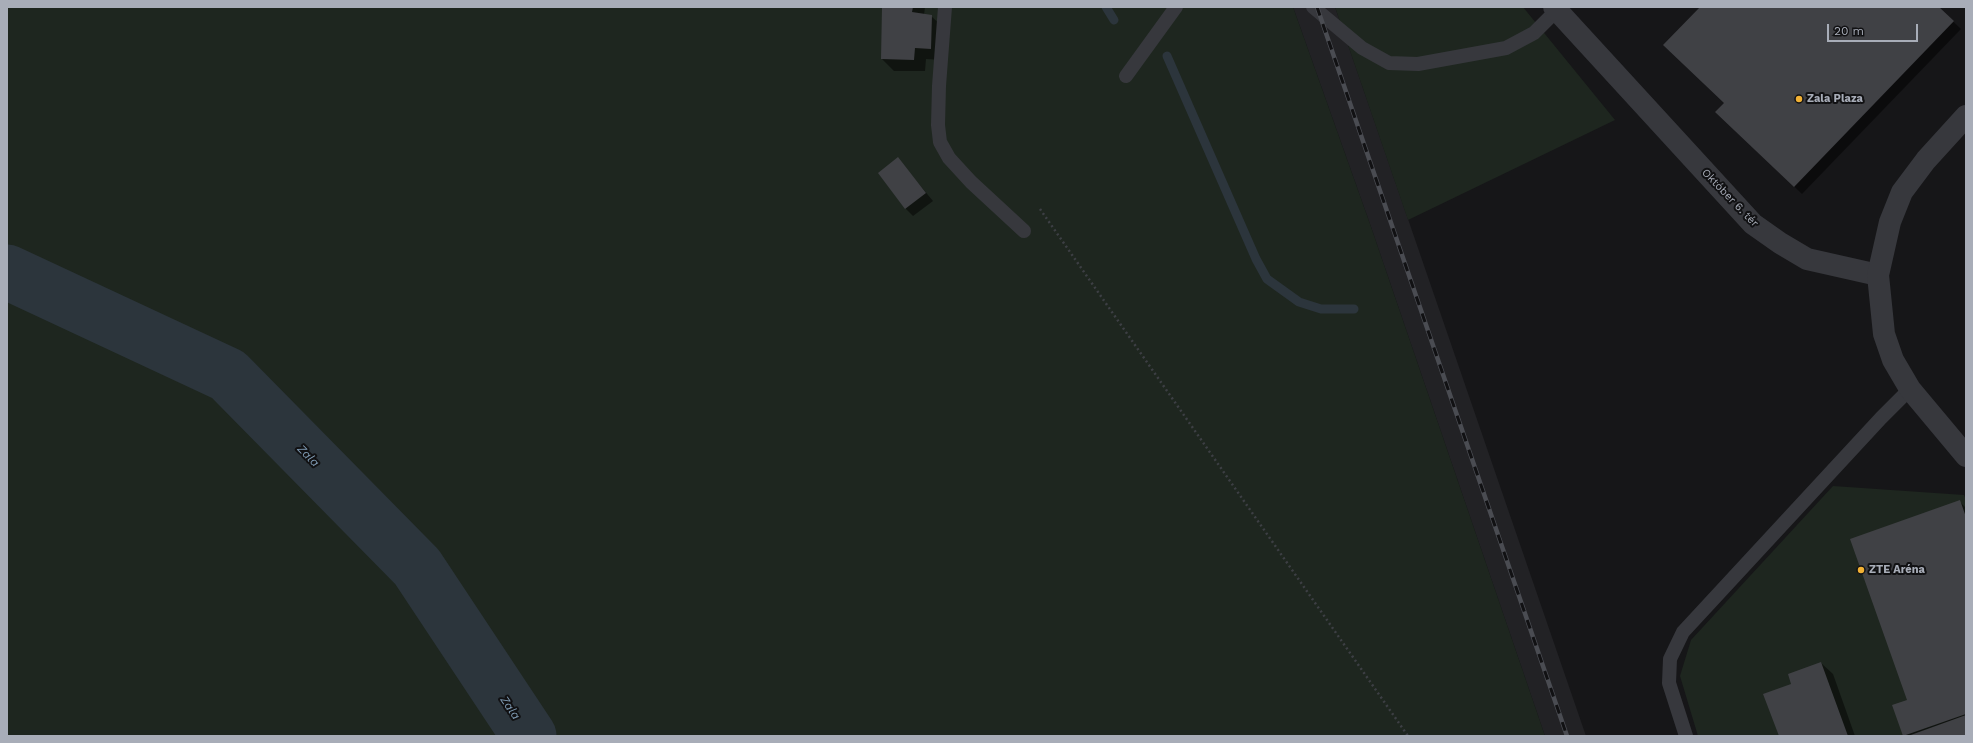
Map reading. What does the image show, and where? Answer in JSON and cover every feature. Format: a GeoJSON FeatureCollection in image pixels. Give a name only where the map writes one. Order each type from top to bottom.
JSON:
{"type":"FeatureCollection","features":[{"type":"Feature","properties":{"kind":"street","name":"Október 6. tér"},"geometry":{"type":"LineString","coordinates":[[1556,9],[1752,224],[1780,244],[1806,258],[1878,275]]}},
{"type":"Feature","properties":{"kind":"street"},"geometry":{"type":"LineString","coordinates":[[1966,116],[1926,160],[1902,192],[1890,222],[1878,275],[1884,334],[1893,360],[1910,389],[1966,456]]}},
{"type":"Feature","properties":{"kind":"lane"},"geometry":{"type":"LineString","coordinates":[[946,7],[939,86],[938,125],[940,142],[949,158],[1024,231]]}},
{"type":"Feature","properties":{"kind":"lane"},"geometry":{"type":"LineString","coordinates":[[1126,76],[1176,7]]}},
{"type":"Feature","properties":{"kind":"lane"},"geometry":{"type":"LineString","coordinates":[[1313,7],[1362,48],[1390,63],[1418,64],[1506,48],[1534,33],[1556,9]]}},
{"type":"Feature","properties":{"kind":"lane"},"geometry":{"type":"LineString","coordinates":[[1686,736],[1669,683],[1670,659],[1683,632],[1881,418],[1910,389]]}},
{"type":"Feature","properties":{"kind":"path"},"geometry":{"type":"LineString","coordinates":[[1040,209],[1408,736]]}},
{"type":"Feature","properties":{"kind":"shaded area"},"geometry":{"type":"Polygon","coordinates":[[[7,7],[1293,7],[1370,224],[1545,736],[7,736],[7,7]]]}},
{"type":"Feature","properties":{"kind":"shaded area"},"geometry":{"type":"Polygon","coordinates":[[[1293,7],[1335,7],[1586,736],[1545,736],[1370,224],[1293,7]]]}},
{"type":"Feature","properties":{"kind":"shaded area"},"geometry":{"type":"Polygon","coordinates":[[[1335,7],[1523,7],[1615,120],[1408,220],[1335,7]]]}},
{"type":"Feature","properties":{"kind":"shaded area","name":"ZTE Aréna"},"geometry":{"type":"Polygon","coordinates":[[[1833,486],[1964,495],[1966,500],[1966,736],[1698,736],[1680,676],[1691,640],[1833,486]]]}},
{"type":"Feature","properties":{"kind":"building"},"geometry":{"type":"Polygon","coordinates":[[[882,7],[913,7],[912,12],[932,15],[931,49],[915,48],[914,60],[881,59],[882,7]]]}},
{"type":"Feature","properties":{"kind":"building","name":"Zala Plaza"},"geometry":{"type":"Polygon","coordinates":[[[1700,7],[1939,7],[1954,21],[1794,187],[1715,112],[1724,103],[1663,45],[1700,7]]]}},
{"type":"Feature","properties":{"kind":"building"},"geometry":{"type":"Polygon","coordinates":[[[898,157],[926,193],[905,209],[878,173],[898,157]]]}},
{"type":"Feature","properties":{"kind":"building"},"geometry":{"type":"Polygon","coordinates":[[[1960,500],[1966,517],[1966,714],[1903,736],[1892,705],[1907,700],[1850,539],[1960,500]]]}},
{"type":"Feature","properties":{"kind":"building"},"geometry":{"type":"Polygon","coordinates":[[[1821,662],[1848,736],[1779,736],[1763,694],[1791,684],[1788,674],[1821,662]]]}},
{"type":"Feature","properties":{"kind":"building"},"geometry":{"type":"Polygon","coordinates":[[[1966,715],[1966,736],[1908,736],[1966,715]]]}},
{"type":"Feature","properties":{"kind":"waterway"},"geometry":{"type":"LineString","coordinates":[[1106,7],[1114,20]]}},
{"type":"Feature","properties":{"kind":"waterway"},"geometry":{"type":"LineString","coordinates":[[1167,56],[1256,259],[1267,279],[1299,302],[1321,309],[1354,309]]}},
{"type":"Feature","properties":{"kind":"waterway","name":"Zala"},"geometry":{"type":"LineString","coordinates":[[7,272],[228,375],[417,567],[529,736]]}},
{"type":"Feature","properties":{"kind":"railway"},"geometry":{"type":"LineString","coordinates":[[1317,7],[1567,736]]}},
{"type":"Feature","properties":{"kind":"place","name":"Zala Plaza"},"geometry":{"type":"Point","coordinates":[1799,99]}},
{"type":"Feature","properties":{"kind":"place","name":"ZTE Aréna"},"geometry":{"type":"Point","coordinates":[1861,570]}}]}
